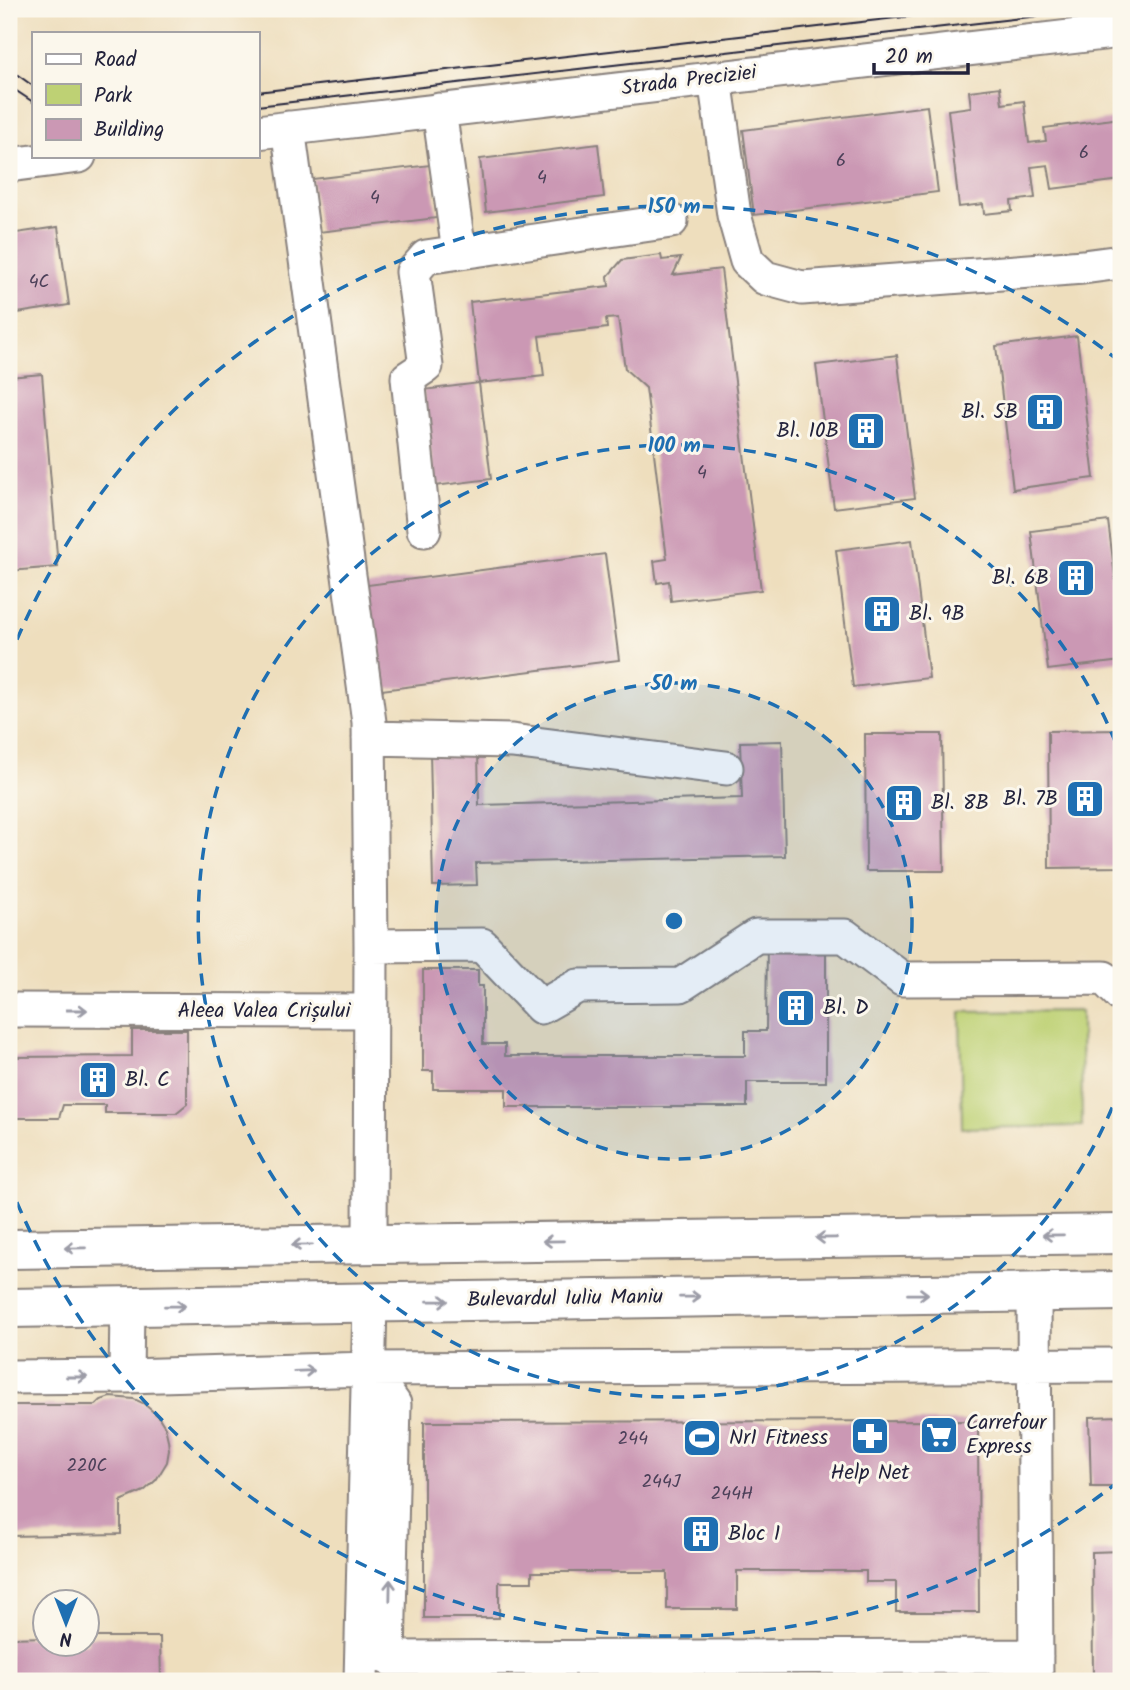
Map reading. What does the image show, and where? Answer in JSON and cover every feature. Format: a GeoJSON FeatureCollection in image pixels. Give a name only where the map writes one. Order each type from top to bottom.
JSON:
{"type":"FeatureCollection","features":[{"type":"Feature","properties":{"kind":"main road"},"geometry":{"type":"LineString","coordinates":[[9,1249],[1121,1234]]}},
{"type":"Feature","properties":{"kind":"main road","name":"Bulevardul Iuliu Maniu"},"geometry":{"type":"LineString","coordinates":[[9,1308],[1121,1291]]}},
{"type":"Feature","properties":{"kind":"street","name":"Strada Preciziei"},"geometry":{"type":"LineString","coordinates":[[272,130],[1121,31]]}},
{"type":"Feature","properties":{"kind":"street"},"geometry":{"type":"LineString","coordinates":[[715,78],[734,215],[747,261],[765,278],[802,288],[1121,262]]}},
{"type":"Feature","properties":{"kind":"street"},"geometry":{"type":"LineString","coordinates":[[439,110],[459,252]]}},
{"type":"Feature","properties":{"kind":"street"},"geometry":{"type":"LineString","coordinates":[[272,130],[369,722],[371,1011]]}},
{"type":"Feature","properties":{"kind":"street"},"geometry":{"type":"LineString","coordinates":[[9,165],[63,158]]}},
{"type":"Feature","properties":{"kind":"street"},"geometry":{"type":"LineString","coordinates":[[425,530],[408,378],[426,366],[414,272],[426,257],[671,221]]}},
{"type":"Feature","properties":{"kind":"street"},"geometry":{"type":"LineString","coordinates":[[369,738],[512,741],[726,768]]}},
{"type":"Feature","properties":{"kind":"street"},"geometry":{"type":"LineString","coordinates":[[371,946],[482,945],[541,1007],[578,986],[681,985],[756,936],[845,936],[902,979],[1104,978],[1119,1004]]}},
{"type":"Feature","properties":{"kind":"street","name":"Aleea Valea Crișului"},"geometry":{"type":"LineString","coordinates":[[9,1010],[371,1011],[370,1244]]}},
{"type":"Feature","properties":{"kind":"street"},"geometry":{"type":"LineString","coordinates":[[388,1658],[633,1669],[1036,1669],[1034,1292]]}},
{"type":"Feature","properties":{"kind":"street"},"geometry":{"type":"LineString","coordinates":[[361,1681],[370,1303]]}},
{"type":"Feature","properties":{"kind":"street"},"geometry":{"type":"LineString","coordinates":[[126,1376],[127,1307]]}},
{"type":"Feature","properties":{"kind":"street"},"geometry":{"type":"LineString","coordinates":[[9,1377],[369,1369],[1121,1365]]}},
{"type":"Feature","properties":{"kind":"street"},"geometry":{"type":"LineString","coordinates":[[369,1369],[394,1404],[388,1658]]}},
{"type":"Feature","properties":{"kind":"street"},"geometry":{"type":"LineString","coordinates":[[388,1658],[420,1681]]}},
{"type":"Feature","properties":{"kind":"green space"},"geometry":{"type":"Polygon","coordinates":[[[1081,1011],[1082,1126],[962,1128],[960,1012],[1081,1011]]]}},
{"type":"Feature","properties":{"kind":"building"},"geometry":{"type":"Polygon","coordinates":[[[1000,87],[1002,104],[1024,101],[1029,143],[1046,141],[1044,128],[1121,118],[1121,180],[1052,189],[1048,165],[1031,167],[1035,198],[1011,201],[1012,211],[984,214],[983,204],[959,207],[948,110],[971,107],[969,91],[1000,87]]]}},
{"type":"Feature","properties":{"kind":"building"},"geometry":{"type":"Polygon","coordinates":[[[927,106],[938,192],[754,215],[743,130],[927,106]]]}},
{"type":"Feature","properties":{"kind":"building"},"geometry":{"type":"Polygon","coordinates":[[[598,144],[604,197],[486,212],[480,159],[598,144]]]}},
{"type":"Feature","properties":{"kind":"building"},"geometry":{"type":"Polygon","coordinates":[[[430,165],[437,218],[319,232],[312,179],[430,165]]]}},
{"type":"Feature","properties":{"kind":"building"},"geometry":{"type":"Polygon","coordinates":[[[58,227],[69,305],[17,313],[9,258],[9,234],[58,227]]]}},
{"type":"Feature","properties":{"kind":"building"},"geometry":{"type":"Polygon","coordinates":[[[661,255],[662,260],[681,258],[673,275],[721,269],[761,590],[671,601],[669,581],[657,583],[654,561],[667,559],[646,388],[625,369],[618,318],[606,319],[607,328],[539,336],[544,376],[479,383],[470,302],[609,286],[608,276],[622,260],[661,255]]]}},
{"type":"Feature","properties":{"kind":"building","name":"Bl. 5B"},"geometry":{"type":"Polygon","coordinates":[[[1077,336],[1094,478],[1013,489],[996,346],[1077,336]]]}},
{"type":"Feature","properties":{"kind":"building","name":"Bl. 10B"},"geometry":{"type":"Polygon","coordinates":[[[897,355],[915,498],[834,508],[816,365],[897,355]]]}},
{"type":"Feature","properties":{"kind":"building"},"geometry":{"type":"Polygon","coordinates":[[[42,374],[58,567],[9,571],[9,377],[42,374]]]}},
{"type":"Feature","properties":{"kind":"building"},"geometry":{"type":"Polygon","coordinates":[[[479,383],[491,479],[435,486],[423,390],[479,383]]]}},
{"type":"Feature","properties":{"kind":"building","name":"Bl. 6B"},"geometry":{"type":"Polygon","coordinates":[[[1108,521],[1121,624],[1121,661],[1048,670],[1031,531],[1108,521]]]}},
{"type":"Feature","properties":{"kind":"building","name":"Bl. 9B"},"geometry":{"type":"Polygon","coordinates":[[[912,540],[929,678],[853,687],[836,550],[912,540]]]}},
{"type":"Feature","properties":{"kind":"building"},"geometry":{"type":"Polygon","coordinates":[[[605,554],[619,660],[374,691],[360,586],[605,554]]]}},
{"type":"Feature","properties":{"kind":"building","name":"Bl. 7B"},"geometry":{"type":"Polygon","coordinates":[[[1121,730],[1121,867],[1049,868],[1048,731],[1121,730]]]}},
{"type":"Feature","properties":{"kind":"building","name":"Bl. 8B"},"geometry":{"type":"Polygon","coordinates":[[[865,734],[942,734],[944,871],[866,871],[865,734]]]}},
{"type":"Feature","properties":{"kind":"building"},"geometry":{"type":"Polygon","coordinates":[[[782,741],[785,856],[476,863],[477,885],[433,886],[430,751],[478,750],[479,805],[742,798],[740,742],[782,741]]]}},
{"type":"Feature","properties":{"kind":"building","name":"Bl. D"},"geometry":{"type":"Polygon","coordinates":[[[767,943],[826,943],[826,1082],[747,1082],[747,1107],[506,1107],[506,1089],[433,1089],[433,1071],[423,1071],[423,970],[478,970],[478,986],[483,986],[483,1044],[505,1044],[505,1056],[745,1056],[745,1031],[766,1031],[767,943]]]}},
{"type":"Feature","properties":{"kind":"building","name":"Bl. C"},"geometry":{"type":"Polygon","coordinates":[[[132,1030],[187,1030],[187,1104],[176,1113],[105,1113],[105,1105],[63,1105],[59,1118],[9,1118],[9,1057],[132,1056],[132,1030]]]}},
{"type":"Feature","properties":{"kind":"building"},"geometry":{"type":"Polygon","coordinates":[[[110,1397],[134,1399],[158,1416],[165,1427],[169,1450],[167,1462],[156,1480],[144,1491],[121,1501],[121,1534],[9,1536],[9,1405],[96,1405],[110,1397]]]}},
{"type":"Feature","properties":{"kind":"building"},"geometry":{"type":"Polygon","coordinates":[[[1121,1416],[1121,1487],[1091,1487],[1089,1417],[1121,1416]]]}},
{"type":"Feature","properties":{"kind":"building","name":"Bloc 1"},"geometry":{"type":"Polygon","coordinates":[[[978,1421],[979,1612],[896,1612],[896,1582],[866,1582],[866,1571],[737,1571],[737,1609],[667,1609],[667,1572],[532,1572],[532,1582],[499,1582],[499,1618],[424,1618],[424,1422],[978,1421]]]}},
{"type":"Feature","properties":{"kind":"building"},"geometry":{"type":"Polygon","coordinates":[[[1121,1551],[1121,1681],[1093,1681],[1092,1552],[1121,1551]]]}},
{"type":"Feature","properties":{"kind":"building"},"geometry":{"type":"Polygon","coordinates":[[[32,1637],[32,1658],[102,1658],[102,1637],[160,1637],[161,1681],[9,1681],[9,1638],[32,1637]]]}},
{"type":"Feature","properties":{"kind":"tram line"},"geometry":{"type":"LineString","coordinates":[[259,92],[973,9]]}},
{"type":"Feature","properties":{"kind":"tram line"},"geometry":{"type":"LineString","coordinates":[[259,106],[1099,9]]}},
{"type":"Feature","properties":{"kind":"tram line"},"geometry":{"type":"LineString","coordinates":[[9,66],[32,85]]}},
{"type":"Feature","properties":{"kind":"tram line"},"geometry":{"type":"LineString","coordinates":[[9,86],[32,101]]}},
{"type":"Feature","properties":{"kind":"place","name":"Bl. 5B"},"geometry":{"type":"Point","coordinates":[1045,412]}},
{"type":"Feature","properties":{"kind":"place","name":"Bl. 10B"},"geometry":{"type":"Point","coordinates":[866,431]}},
{"type":"Feature","properties":{"kind":"place","name":"Bl. 6B"},"geometry":{"type":"Point","coordinates":[1076,578]}},
{"type":"Feature","properties":{"kind":"place","name":"Bl. 9B"},"geometry":{"type":"Point","coordinates":[882,614]}},
{"type":"Feature","properties":{"kind":"place","name":"Bl. 7B"},"geometry":{"type":"Point","coordinates":[1085,799]}},
{"type":"Feature","properties":{"kind":"place","name":"Bl. 8B"},"geometry":{"type":"Point","coordinates":[904,803]}},
{"type":"Feature","properties":{"kind":"place","name":"Bl. D"},"geometry":{"type":"Point","coordinates":[796,1008]}},
{"type":"Feature","properties":{"kind":"place","name":"Bl. C"},"geometry":{"type":"Point","coordinates":[98,1080]}},
{"type":"Feature","properties":{"kind":"place","name":"Carrefour Express"},"geometry":{"type":"Point","coordinates":[939,1435]}},
{"type":"Feature","properties":{"kind":"place","name":"Help Net"},"geometry":{"type":"Point","coordinates":[870,1436]}},
{"type":"Feature","properties":{"kind":"place","name":"Nr1 Fitness"},"geometry":{"type":"Point","coordinates":[702,1438]}},
{"type":"Feature","properties":{"kind":"place","name":"Bloc 1"},"geometry":{"type":"Point","coordinates":[701,1534]}}]}
